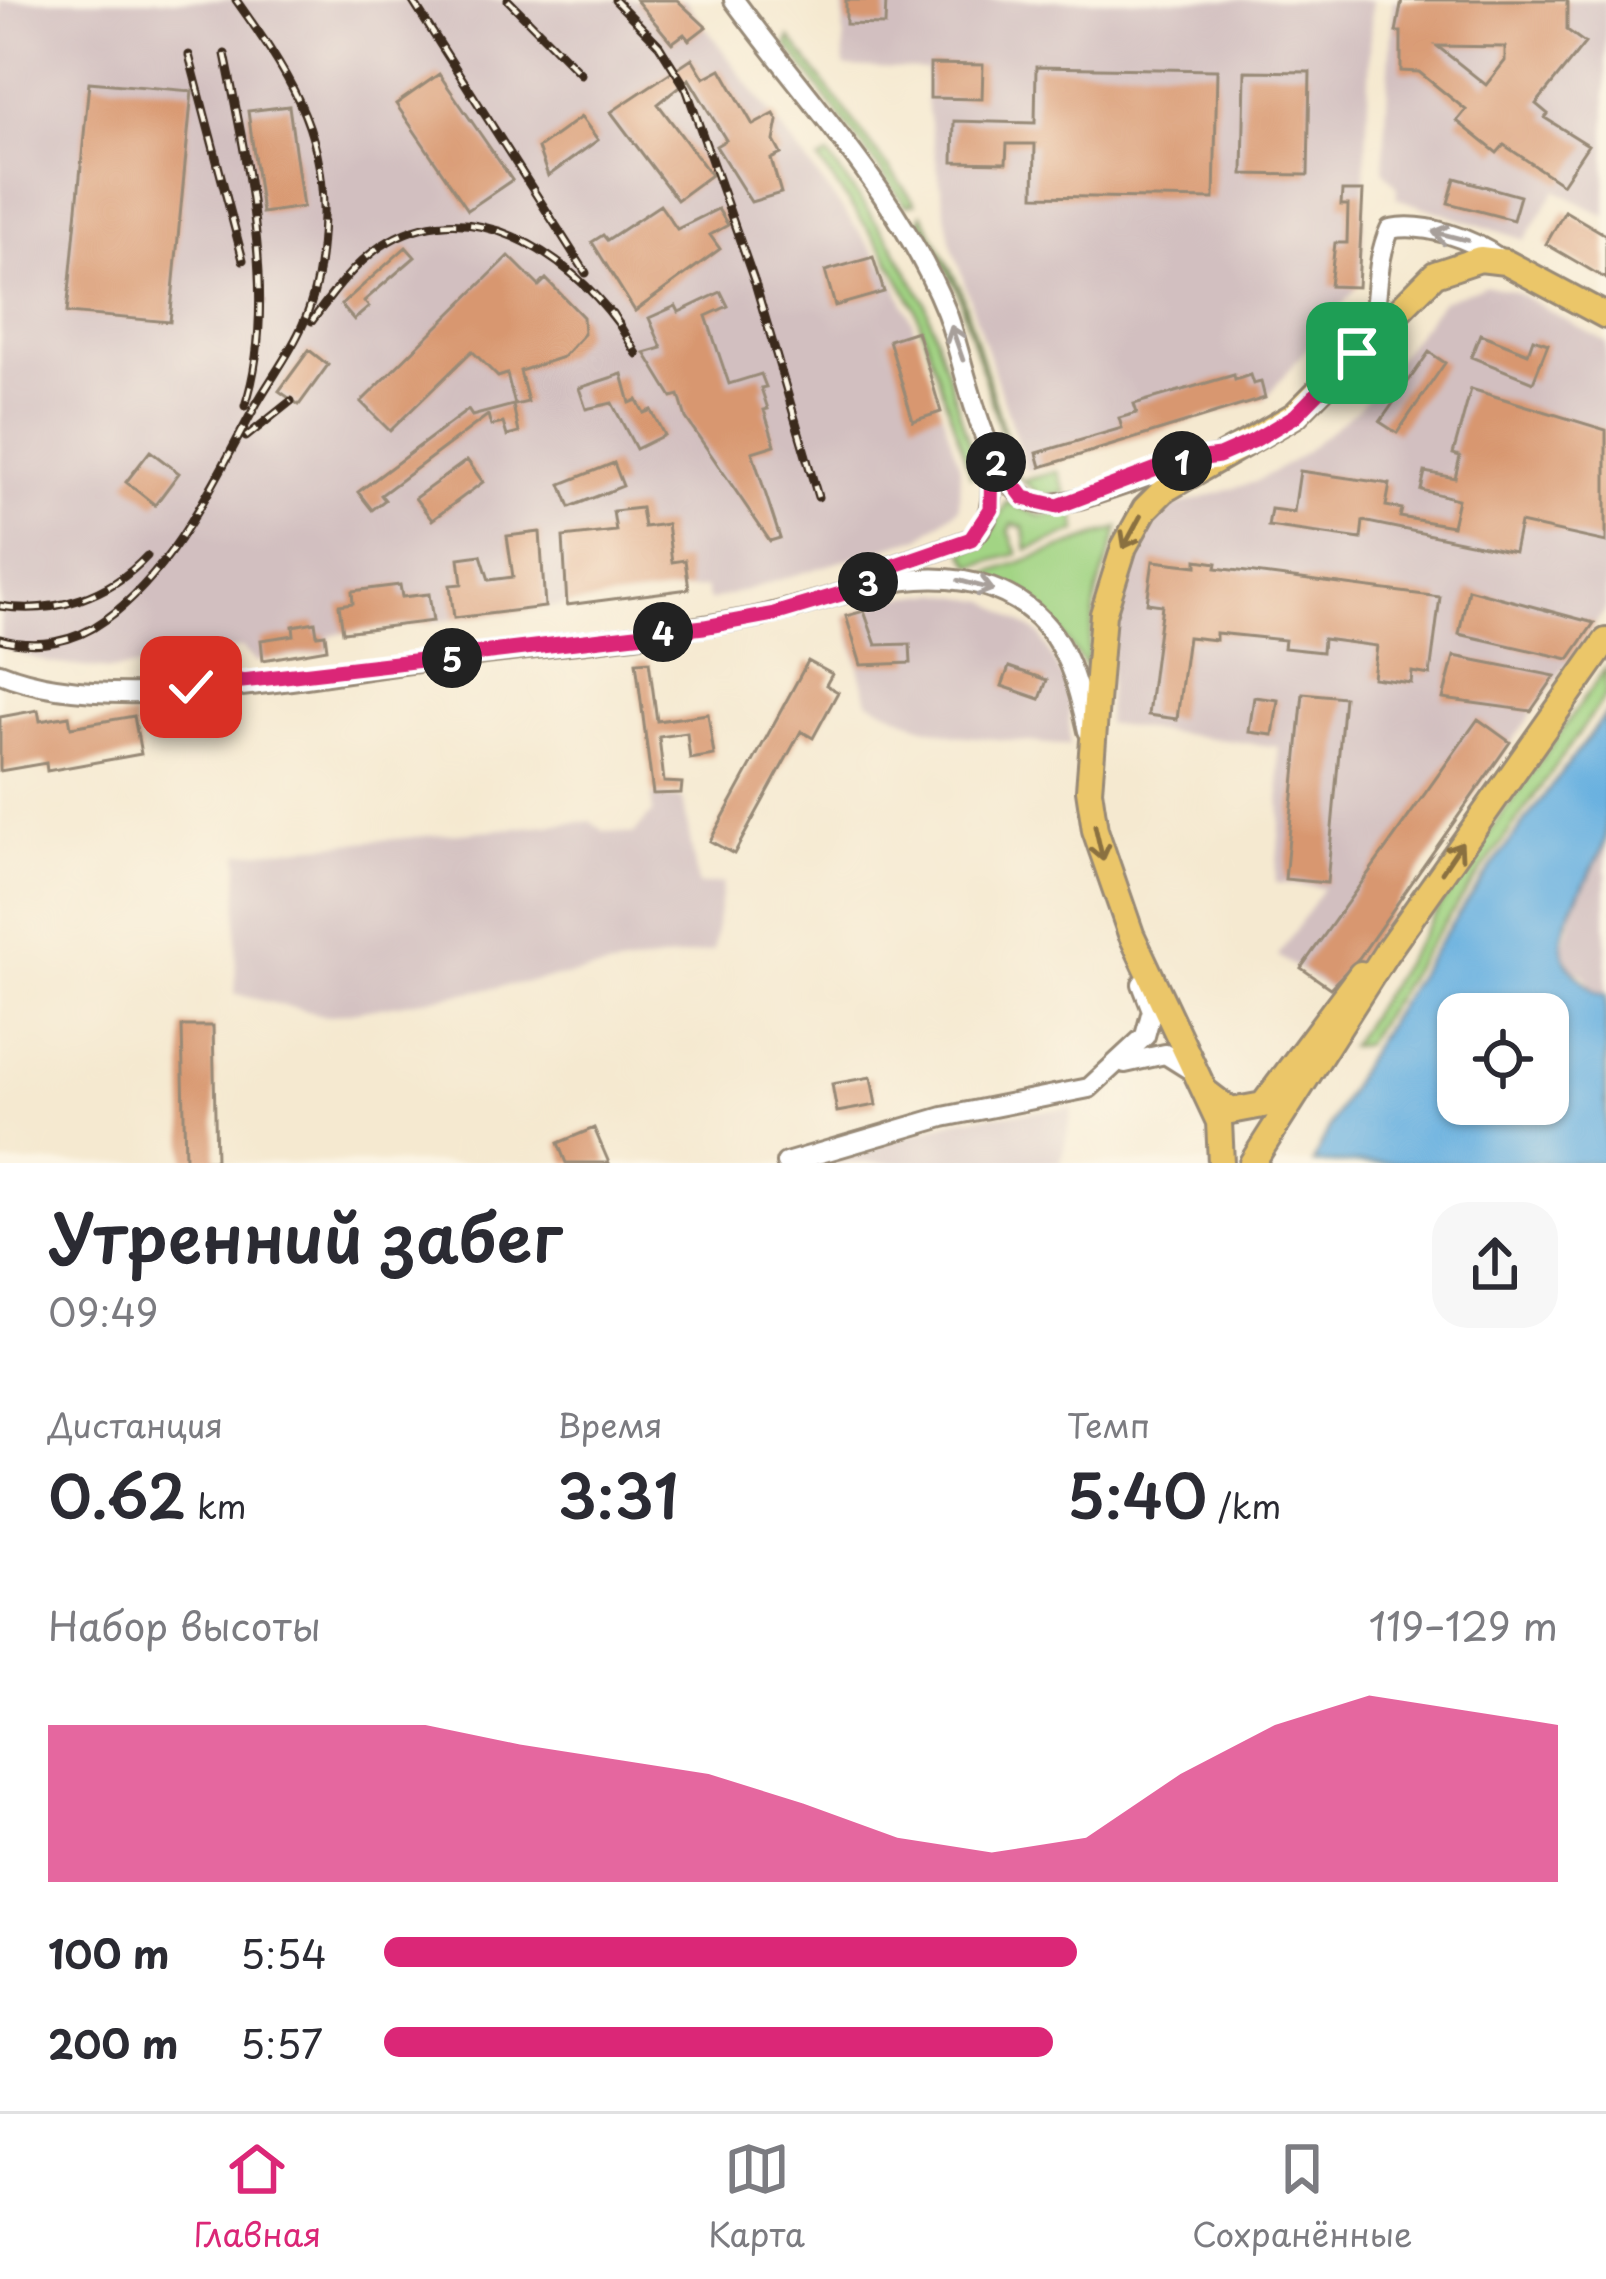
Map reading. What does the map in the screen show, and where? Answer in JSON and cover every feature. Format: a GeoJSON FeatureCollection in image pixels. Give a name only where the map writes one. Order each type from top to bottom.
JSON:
{"type":"FeatureCollection","features":[{"type":"Feature","properties":{"kind":"main road"},"geometry":{"type":"LineString","coordinates":[[1221,1163],[1222,1132],[1131,934],[1095,830],[1089,790],[1103,614],[1124,547],[1145,509],[1164,490],[1295,416],[1435,274],[1480,260],[1505,262],[1606,316]]}},
{"type":"Feature","properties":{"kind":"main road"},"geometry":{"type":"LineString","coordinates":[[1252,1163],[1386,953],[1606,641]]}},
{"type":"Feature","properties":{"kind":"main road"},"geometry":{"type":"LineString","coordinates":[[1201,1084],[1232,1111],[1263,1105],[1355,979],[1386,953]]}},
{"type":"Feature","properties":{"kind":"street"},"geometry":{"type":"LineString","coordinates":[[734,0],[917,250],[945,310],[992,455],[1024,498],[1058,506],[1175,462],[1219,456]]}},
{"type":"Feature","properties":{"kind":"street"},"geometry":{"type":"LineString","coordinates":[[1370,337],[1381,294],[1377,258],[1390,230],[1480,244],[1505,262]]}},
{"type":"Feature","properties":{"kind":"street"},"geometry":{"type":"LineString","coordinates":[[861,588],[884,569],[971,539],[982,529],[991,509],[992,455]]}},
{"type":"Feature","properties":{"kind":"street"},"geometry":{"type":"LineString","coordinates":[[0,673],[80,692],[208,686],[704,627],[774,614],[861,588],[946,578],[992,589],[1020,602],[1064,647],[1082,693],[1091,747]]}},
{"type":"Feature","properties":{"kind":"street"},"geometry":{"type":"LineString","coordinates":[[1120,1065],[1151,1020],[1131,934]]}},
{"type":"Feature","properties":{"kind":"street"},"geometry":{"type":"LineString","coordinates":[[786,1163],[944,1117],[1071,1096],[1120,1065],[1165,1054],[1201,1084]]}},
{"type":"Feature","properties":{"kind":"shaded area"},"geometry":{"type":"Polygon","coordinates":[[[0,0],[685,0],[891,274],[912,321],[960,467],[959,508],[921,537],[709,601],[705,588],[330,635],[329,652],[256,662],[241,648],[171,665],[108,670],[49,663],[0,647],[0,0]]]}},
{"type":"Feature","properties":{"kind":"shaded area"},"geometry":{"type":"Polygon","coordinates":[[[843,0],[1372,0],[1361,282],[1265,399],[1027,471],[950,240],[926,101],[926,70],[844,67],[843,0]]]}},
{"type":"Feature","properties":{"kind":"shaded area"},"geometry":{"type":"Polygon","coordinates":[[[1393,0],[1606,0],[1606,217],[1556,190],[1525,240],[1396,198],[1398,187],[1383,171],[1393,0]]]}},
{"type":"Feature","properties":{"kind":"shaded area"},"geometry":{"type":"Polygon","coordinates":[[[1486,285],[1513,291],[1606,342],[1606,609],[1334,993],[1278,956],[1323,888],[1275,883],[1281,817],[1278,747],[1106,724],[1116,606],[1138,536],[1159,511],[1255,482],[1297,458],[1359,407],[1443,300],[1486,285]]]}},
{"type":"Feature","properties":{"kind":"shaded area"},"geometry":{"type":"Polygon","coordinates":[[[939,593],[988,601],[1040,635],[1068,689],[1070,746],[955,735],[920,726],[868,701],[845,616],[894,598],[939,593]]]}},
{"type":"Feature","properties":{"kind":"shaded area"},"geometry":{"type":"Polygon","coordinates":[[[652,795],[683,799],[698,885],[723,883],[713,951],[327,1016],[235,994],[239,853],[591,821],[604,831],[634,834],[652,812],[652,795]]]}},
{"type":"Feature","properties":{"kind":"shaded area"},"geometry":{"type":"Polygon","coordinates":[[[1606,841],[1606,995],[1595,992],[1584,975],[1571,967],[1563,948],[1575,902],[1606,841]]]}},
{"type":"Feature","properties":{"kind":"shaded area"},"geometry":{"type":"Polygon","coordinates":[[[1073,1108],[1061,1163],[816,1163],[963,1118],[1073,1108]]]}},
{"type":"Feature","properties":{"kind":"green space"},"geometry":{"type":"Polygon","coordinates":[[[790,38],[915,203],[906,205],[787,45],[790,38]]]}},
{"type":"Feature","properties":{"kind":"green space"},"geometry":{"type":"Polygon","coordinates":[[[828,156],[892,244],[925,302],[978,472],[971,476],[915,307],[884,251],[819,161],[828,156]]]}},
{"type":"Feature","properties":{"kind":"green space"},"geometry":{"type":"Polygon","coordinates":[[[922,214],[960,288],[1018,477],[1023,481],[1058,471],[1066,494],[1040,495],[1014,474],[957,289],[919,221],[922,214]]]}},
{"type":"Feature","properties":{"kind":"green space"},"geometry":{"type":"Polygon","coordinates":[[[1007,502],[1040,516],[1074,512],[1077,531],[1027,550],[1024,527],[1013,524],[1009,531],[1018,554],[973,566],[964,553],[992,531],[1007,502]]]}},
{"type":"Feature","properties":{"kind":"green space"},"geometry":{"type":"Polygon","coordinates":[[[1119,528],[1097,592],[1086,667],[1033,603],[980,576],[1119,528]]]}},
{"type":"Feature","properties":{"kind":"green space"},"geometry":{"type":"Polygon","coordinates":[[[1606,668],[1606,695],[1364,1045],[1350,1046],[1478,848],[1606,668]]]}},
{"type":"Feature","properties":{"kind":"water"},"geometry":{"type":"Polygon","coordinates":[[[1606,714],[1606,836],[1570,913],[1562,944],[1574,971],[1595,992],[1606,995],[1606,1163],[1313,1163],[1373,1047],[1487,874],[1606,714]]]}},
{"type":"Feature","properties":{"kind":"building"},"geometry":{"type":"Polygon","coordinates":[[[636,0],[677,0],[706,27],[689,40],[684,34],[672,43],[636,0]]]}},
{"type":"Feature","properties":{"kind":"building"},"geometry":{"type":"Polygon","coordinates":[[[846,0],[886,0],[885,25],[846,24],[846,0]]]}},
{"type":"Feature","properties":{"kind":"building"},"geometry":{"type":"Polygon","coordinates":[[[1402,0],[1567,0],[1567,30],[1585,43],[1536,104],[1548,114],[1545,118],[1588,145],[1562,184],[1504,145],[1497,153],[1457,121],[1466,110],[1419,72],[1401,71],[1401,32],[1396,32],[1402,0]],[[1437,46],[1486,85],[1505,61],[1505,47],[1437,46]]]}},
{"type":"Feature","properties":{"kind":"building"},"geometry":{"type":"Polygon","coordinates":[[[692,58],[704,78],[721,69],[753,125],[774,114],[778,121],[774,141],[781,154],[771,159],[781,193],[751,202],[716,146],[726,140],[689,79],[658,104],[711,175],[677,200],[611,112],[692,58]]]}},
{"type":"Feature","properties":{"kind":"building"},"geometry":{"type":"Polygon","coordinates":[[[930,64],[983,65],[982,99],[930,98],[930,64]]]}},
{"type":"Feature","properties":{"kind":"building"},"geometry":{"type":"Polygon","coordinates":[[[1036,67],[1217,70],[1214,199],[1034,196],[1035,144],[1007,144],[1006,163],[953,162],[954,121],[1035,123],[1036,67]]]}},
{"type":"Feature","properties":{"kind":"building"},"geometry":{"type":"Polygon","coordinates":[[[1245,71],[1310,72],[1308,175],[1243,174],[1245,71]]]}},
{"type":"Feature","properties":{"kind":"building"},"geometry":{"type":"Polygon","coordinates":[[[439,74],[512,180],[468,210],[396,104],[439,74]]]}},
{"type":"Feature","properties":{"kind":"building"},"geometry":{"type":"Polygon","coordinates":[[[89,82],[192,91],[170,322],[67,313],[89,82]]]}},
{"type":"Feature","properties":{"kind":"building"},"geometry":{"type":"Polygon","coordinates":[[[289,106],[303,207],[262,213],[248,111],[289,106]]]}},
{"type":"Feature","properties":{"kind":"building"},"geometry":{"type":"Polygon","coordinates":[[[581,117],[598,140],[548,176],[538,148],[581,117]]]}},
{"type":"Feature","properties":{"kind":"building"},"geometry":{"type":"Polygon","coordinates":[[[1455,178],[1520,196],[1513,220],[1448,203],[1455,178]]]}},
{"type":"Feature","properties":{"kind":"building"},"geometry":{"type":"Polygon","coordinates":[[[1342,191],[1363,191],[1358,287],[1330,286],[1335,243],[1347,243],[1348,205],[1341,205],[1342,191]]]}},
{"type":"Feature","properties":{"kind":"building"},"geometry":{"type":"Polygon","coordinates":[[[660,205],[677,229],[718,209],[728,225],[710,235],[720,249],[635,311],[592,242],[603,235],[607,240],[660,205]]]}},
{"type":"Feature","properties":{"kind":"building"},"geometry":{"type":"Polygon","coordinates":[[[1565,211],[1606,235],[1606,279],[1546,244],[1565,211]]]}},
{"type":"Feature","properties":{"kind":"building"},"geometry":{"type":"Polygon","coordinates":[[[406,247],[415,257],[364,301],[369,307],[354,320],[341,305],[406,247]]]}},
{"type":"Feature","properties":{"kind":"building"},"geometry":{"type":"Polygon","coordinates":[[[509,256],[539,286],[546,279],[583,317],[584,334],[563,357],[520,371],[528,402],[515,405],[507,374],[498,377],[472,351],[390,431],[361,402],[509,256]]]}},
{"type":"Feature","properties":{"kind":"building"},"geometry":{"type":"Polygon","coordinates":[[[873,257],[884,292],[835,306],[825,271],[873,257]]]}},
{"type":"Feature","properties":{"kind":"building"},"geometry":{"type":"Polygon","coordinates":[[[721,292],[728,306],[706,316],[729,384],[761,374],[766,387],[761,388],[768,409],[764,410],[775,445],[752,452],[780,538],[770,541],[686,418],[679,395],[672,397],[645,353],[662,348],[649,318],[676,306],[679,312],[721,292]]]}},
{"type":"Feature","properties":{"kind":"building"},"geometry":{"type":"Polygon","coordinates":[[[917,331],[941,412],[913,421],[889,340],[917,331]]]}},
{"type":"Feature","properties":{"kind":"building"},"geometry":{"type":"Polygon","coordinates":[[[1480,334],[1528,353],[1533,339],[1548,344],[1533,382],[1471,357],[1480,334]]]}},
{"type":"Feature","properties":{"kind":"building"},"geometry":{"type":"Polygon","coordinates":[[[309,350],[328,365],[299,405],[279,391],[309,350]]]}},
{"type":"Feature","properties":{"kind":"building"},"geometry":{"type":"Polygon","coordinates":[[[1429,352],[1445,363],[1397,433],[1380,422],[1429,352]]]}},
{"type":"Feature","properties":{"kind":"building"},"geometry":{"type":"Polygon","coordinates":[[[622,374],[630,403],[637,400],[644,413],[651,410],[664,435],[636,449],[612,403],[586,409],[579,388],[622,374]]]}},
{"type":"Feature","properties":{"kind":"building"},"geometry":{"type":"Polygon","coordinates":[[[1234,375],[1235,380],[1250,375],[1253,384],[1261,382],[1265,398],[1041,467],[1037,453],[1122,428],[1119,418],[1137,413],[1134,404],[1234,375]]]}},
{"type":"Feature","properties":{"kind":"building"},"geometry":{"type":"Polygon","coordinates":[[[1471,389],[1606,430],[1606,542],[1520,523],[1514,552],[1363,521],[1361,539],[1268,526],[1271,509],[1294,512],[1300,471],[1390,484],[1386,506],[1402,509],[1400,517],[1452,526],[1458,499],[1421,490],[1425,472],[1455,478],[1460,456],[1453,454],[1471,389]]]}},
{"type":"Feature","properties":{"kind":"building"},"geometry":{"type":"Polygon","coordinates":[[[513,405],[519,433],[507,436],[503,423],[491,426],[488,415],[381,495],[385,500],[372,510],[358,492],[468,410],[472,416],[513,405]]]}},
{"type":"Feature","properties":{"kind":"building"},"geometry":{"type":"Polygon","coordinates":[[[150,451],[179,473],[155,505],[126,482],[150,451]]]}},
{"type":"Feature","properties":{"kind":"building"},"geometry":{"type":"Polygon","coordinates":[[[467,460],[483,482],[432,520],[415,498],[467,460]]]}},
{"type":"Feature","properties":{"kind":"building"},"geometry":{"type":"Polygon","coordinates":[[[614,463],[623,486],[570,507],[561,484],[614,463]]]}},
{"type":"Feature","properties":{"kind":"building"},"geometry":{"type":"Polygon","coordinates":[[[641,508],[644,527],[667,524],[672,562],[685,560],[689,589],[567,605],[563,537],[616,531],[613,511],[641,508]]]}},
{"type":"Feature","properties":{"kind":"building"},"geometry":{"type":"Polygon","coordinates":[[[540,532],[545,607],[454,618],[450,585],[462,584],[459,558],[481,555],[489,580],[513,577],[507,536],[540,532]]]}},
{"type":"Feature","properties":{"kind":"building"},"geometry":{"type":"Polygon","coordinates":[[[1197,560],[1217,563],[1216,568],[1440,597],[1430,675],[1412,672],[1411,683],[1373,678],[1377,646],[1323,639],[1322,652],[1284,648],[1285,640],[1216,633],[1216,640],[1188,637],[1177,719],[1148,715],[1162,605],[1147,603],[1153,561],[1197,566],[1197,560]]]}},
{"type":"Feature","properties":{"kind":"building"},"geometry":{"type":"Polygon","coordinates":[[[400,585],[402,597],[429,594],[433,621],[343,632],[339,605],[353,603],[352,591],[400,585]]]}},
{"type":"Feature","properties":{"kind":"building"},"geometry":{"type":"Polygon","coordinates":[[[1468,589],[1594,623],[1569,659],[1459,634],[1468,589]]]}},
{"type":"Feature","properties":{"kind":"building"},"geometry":{"type":"Polygon","coordinates":[[[864,611],[876,645],[910,644],[911,663],[861,665],[846,616],[864,611]]]}},
{"type":"Feature","properties":{"kind":"building"},"geometry":{"type":"Polygon","coordinates":[[[315,622],[317,635],[325,634],[327,649],[263,660],[261,640],[294,635],[293,626],[315,622]]]}},
{"type":"Feature","properties":{"kind":"building"},"geometry":{"type":"Polygon","coordinates":[[[1454,656],[1555,676],[1531,711],[1443,699],[1454,656]]]}},
{"type":"Feature","properties":{"kind":"building"},"geometry":{"type":"Polygon","coordinates":[[[649,661],[657,721],[708,714],[714,755],[690,759],[687,733],[659,737],[664,782],[682,783],[681,793],[653,794],[636,662],[649,661]]]}},
{"type":"Feature","properties":{"kind":"building"},"geometry":{"type":"Polygon","coordinates":[[[808,661],[832,674],[826,685],[838,692],[813,738],[801,731],[734,854],[710,841],[808,661]]]}},
{"type":"Feature","properties":{"kind":"building"},"geometry":{"type":"Polygon","coordinates":[[[1009,667],[1047,680],[1040,699],[1002,686],[1009,667]]]}},
{"type":"Feature","properties":{"kind":"building"},"geometry":{"type":"Polygon","coordinates":[[[1303,693],[1344,697],[1327,883],[1285,879],[1303,693]]]}},
{"type":"Feature","properties":{"kind":"building"},"geometry":{"type":"Polygon","coordinates":[[[1254,697],[1278,700],[1273,735],[1249,732],[1254,697]]]}},
{"type":"Feature","properties":{"kind":"building"},"geometry":{"type":"Polygon","coordinates":[[[38,710],[40,721],[69,716],[71,727],[134,716],[141,754],[47,771],[46,763],[0,771],[0,717],[38,710]]]}},
{"type":"Feature","properties":{"kind":"building"},"geometry":{"type":"Polygon","coordinates":[[[1478,719],[1510,742],[1359,958],[1330,988],[1301,968],[1478,719]]]}},
{"type":"Feature","properties":{"kind":"building"},"geometry":{"type":"Polygon","coordinates":[[[182,1026],[213,1026],[216,1160],[185,1161],[182,1026]]]}},
{"type":"Feature","properties":{"kind":"building"},"geometry":{"type":"Polygon","coordinates":[[[871,1077],[876,1105],[837,1112],[832,1084],[871,1077]]]}},
{"type":"Feature","properties":{"kind":"building"},"geometry":{"type":"Polygon","coordinates":[[[594,1128],[609,1163],[566,1163],[558,1143],[594,1128]]]}},
{"type":"Feature","properties":{"kind":"railway"},"geometry":{"type":"LineString","coordinates":[[0,639],[41,643],[81,634],[105,620],[153,575],[209,491],[308,312],[322,229],[317,154],[286,75],[236,0]]}},
{"type":"Feature","properties":{"kind":"railway"},"geometry":{"type":"LineString","coordinates":[[412,0],[586,273]]}},
{"type":"Feature","properties":{"kind":"railway"},"geometry":{"type":"LineString","coordinates":[[508,0],[581,74]]}},
{"type":"Feature","properties":{"kind":"railway"},"geometry":{"type":"LineString","coordinates":[[615,0],[659,45],[686,88],[755,283],[818,497]]}},
{"type":"Feature","properties":{"kind":"railway"},"geometry":{"type":"LineString","coordinates":[[225,54],[250,184],[259,277],[255,366],[245,406]]}},
{"type":"Feature","properties":{"kind":"railway"},"geometry":{"type":"LineString","coordinates":[[189,55],[243,260]]}},
{"type":"Feature","properties":{"kind":"railway"},"geometry":{"type":"LineString","coordinates":[[312,321],[352,271],[381,246],[414,230],[448,224],[481,226],[544,253],[572,274],[619,324]]}},
{"type":"Feature","properties":{"kind":"railway"},"geometry":{"type":"LineString","coordinates":[[612,313],[637,354]]}},
{"type":"Feature","properties":{"kind":"railway"},"geometry":{"type":"LineString","coordinates":[[246,437],[291,401]]}},
{"type":"Feature","properties":{"kind":"railway"},"geometry":{"type":"LineString","coordinates":[[0,606],[41,608],[80,599],[116,582],[147,556]]}},
{"type":"Feature","properties":{"kind":"route"},"geometry":{"type":"LineString","coordinates":[[191,687],[704,627],[774,614],[861,588],[884,569],[971,539],[982,529],[991,509],[992,455],[1024,498],[1058,506],[1175,462],[1219,456],[1253,441],[1295,416],[1357,353]]}}]}
